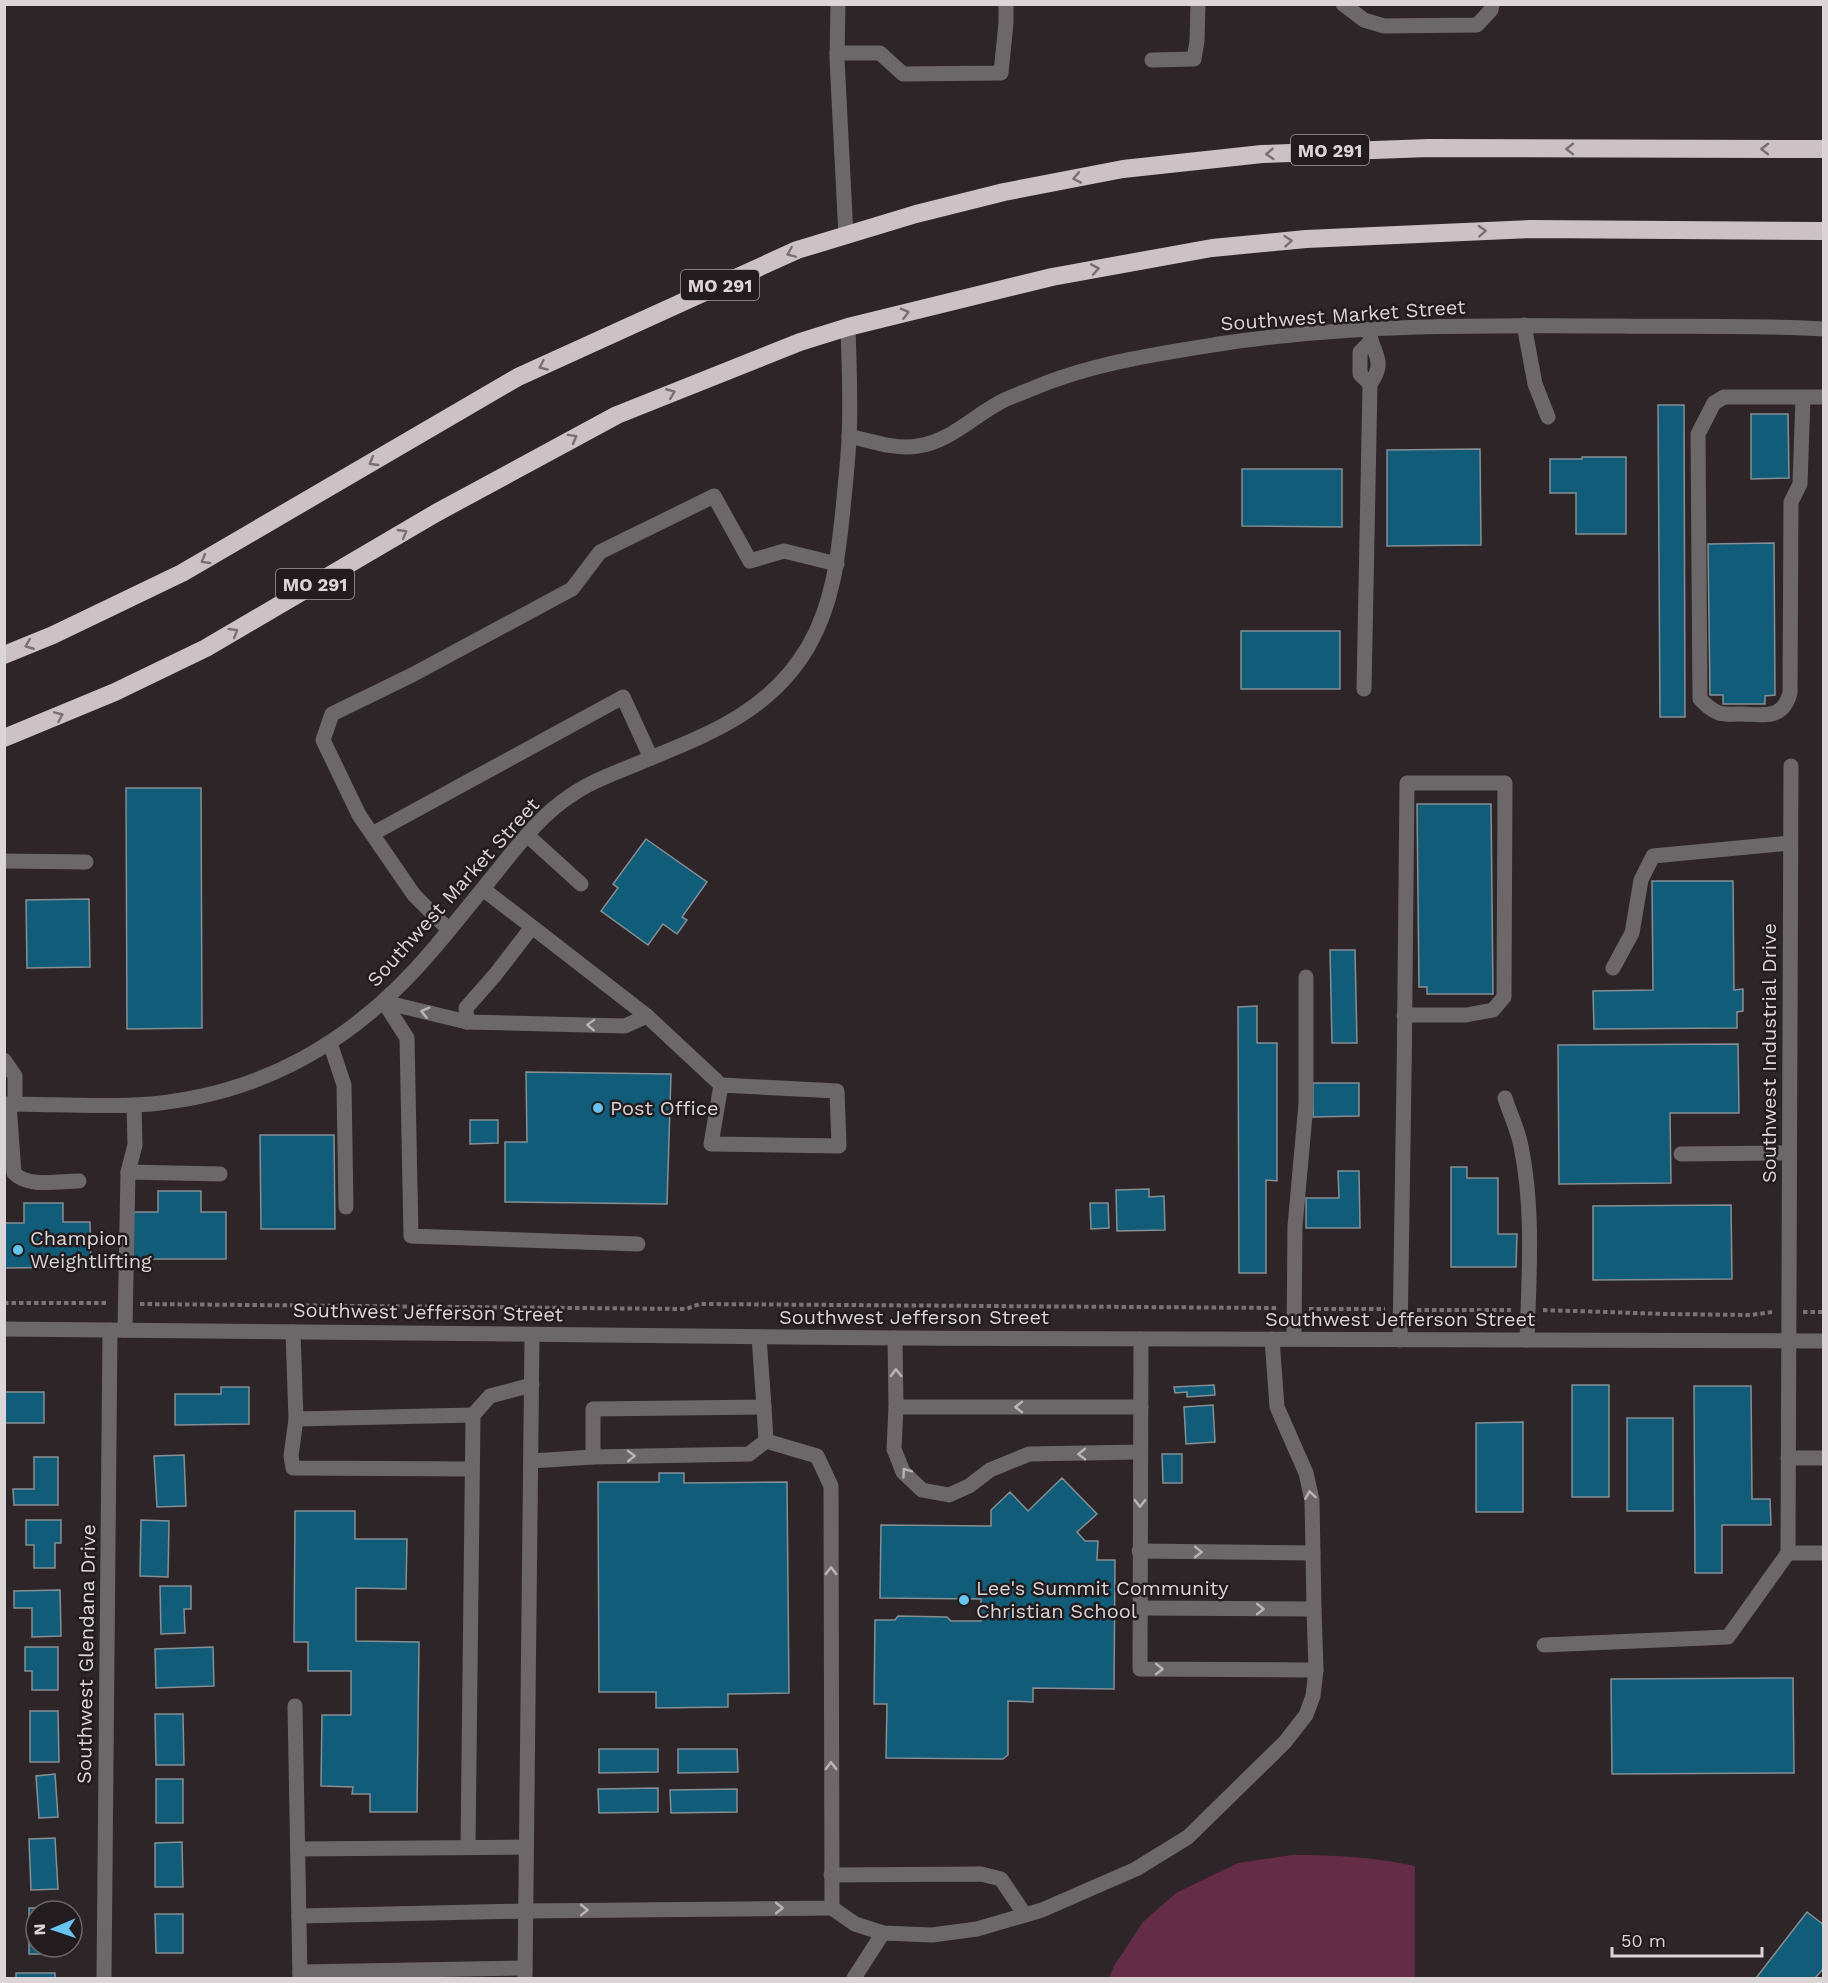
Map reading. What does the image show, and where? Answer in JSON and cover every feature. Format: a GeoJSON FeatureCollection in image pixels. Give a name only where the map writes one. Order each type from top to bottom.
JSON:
{"type":"FeatureCollection","features":[{"type":"Feature","properties":{"kind":"highway","name":"MO 291"},"geometry":{"type":"LineString","coordinates":[[4,656],[53,636],[182,573],[518,377],[797,250],[916,214],[1004,192],[1123,170],[1262,154],[1429,148],[1824,149]]}},
{"type":"Feature","properties":{"kind":"highway","name":"MO 291"},"geometry":{"type":"LineString","coordinates":[[4,738],[115,692],[206,648],[436,513],[617,415],[789,346],[848,327],[1052,277],[1212,249],[1306,239],[1530,229],[1824,231]]}},
{"type":"Feature","properties":{"kind":"street"},"geometry":{"type":"LineString","coordinates":[[838,4],[837,53],[846,236]]}},
{"type":"Feature","properties":{"kind":"street"},"geometry":{"type":"LineString","coordinates":[[837,53],[880,53],[903,74],[1001,73],[1006,4]]}},
{"type":"Feature","properties":{"kind":"street"},"geometry":{"type":"LineString","coordinates":[[1152,60],[1194,59],[1198,4]]}},
{"type":"Feature","properties":{"kind":"street"},"geometry":{"type":"LineString","coordinates":[[1343,4],[1364,20],[1384,26],[1477,25],[1491,10],[1492,4]]}},
{"type":"Feature","properties":{"kind":"street"},"geometry":{"type":"LineString","coordinates":[[1524,325],[1535,384],[1548,417]]}},
{"type":"Feature","properties":{"kind":"street","name":"Southwest Market Street"},"geometry":{"type":"LineString","coordinates":[[9,1104],[134,1105],[214,1094],[249,1083],[315,1053],[384,1002],[421,964],[527,836],[568,797],[594,781],[711,733],[740,718],[789,673],[822,622],[832,591],[837,564],[849,436],[901,447],[920,446],[941,439],[998,404],[1032,388],[1067,376],[1113,363],[1221,344],[1283,336],[1370,336],[1524,325],[1824,329]]}},
{"type":"Feature","properties":{"kind":"street"},"geometry":{"type":"LineString","coordinates":[[848,327],[849,436]]}},
{"type":"Feature","properties":{"kind":"street"},"geometry":{"type":"LineString","coordinates":[[1364,689],[1370,384],[1360,374],[1360,352],[1370,336]]}},
{"type":"Feature","properties":{"kind":"street"},"geometry":{"type":"LineString","coordinates":[[1803,397],[1800,484],[1791,502],[1790,693],[1787,704],[1778,712],[1769,715],[1721,714],[1708,708],[1700,699],[1698,434],[1714,403],[1724,397],[1803,397],[1824,397]]}},
{"type":"Feature","properties":{"kind":"street"},"geometry":{"type":"LineString","coordinates":[[449,930],[414,895],[359,814],[323,740],[332,714],[412,675],[572,589],[600,552],[714,496],[750,561],[784,551],[837,564]]}},
{"type":"Feature","properties":{"kind":"street"},"geometry":{"type":"LineString","coordinates":[[372,834],[622,697],[651,758]]}},
{"type":"Feature","properties":{"kind":"street","name":"Southwest Industrial Drive"},"geometry":{"type":"LineString","coordinates":[[1788,1552],[1791,766]]}},
{"type":"Feature","properties":{"kind":"street"},"geometry":{"type":"LineString","coordinates":[[1400,1340],[1401,1310],[1404,1015],[1407,783],[1505,783],[1504,997],[1493,1010],[1466,1015],[1404,1015]]}},
{"type":"Feature","properties":{"kind":"street"},"geometry":{"type":"LineString","coordinates":[[527,836],[581,884]]}},
{"type":"Feature","properties":{"kind":"street"},"geometry":{"type":"LineString","coordinates":[[1613,969],[1632,933],[1641,880],[1653,856],[1790,843]]}},
{"type":"Feature","properties":{"kind":"street"},"geometry":{"type":"LineString","coordinates":[[4,861],[86,862]]}},
{"type":"Feature","properties":{"kind":"street"},"geometry":{"type":"LineString","coordinates":[[483,889],[647,1016],[721,1085],[837,1091],[839,1146],[711,1144],[721,1085]]}},
{"type":"Feature","properties":{"kind":"street"},"geometry":{"type":"LineString","coordinates":[[466,1022],[466,1008],[532,927]]}},
{"type":"Feature","properties":{"kind":"street"},"geometry":{"type":"LineString","coordinates":[[1294,1339],[1294,1226],[1306,1104],[1305,977]]}},
{"type":"Feature","properties":{"kind":"street"},"geometry":{"type":"LineString","coordinates":[[384,1002],[466,1022],[625,1026],[647,1016]]}},
{"type":"Feature","properties":{"kind":"street"},"geometry":{"type":"LineString","coordinates":[[384,1002],[407,1038],[411,1236],[638,1244]]}},
{"type":"Feature","properties":{"kind":"street"},"geometry":{"type":"LineString","coordinates":[[330,1043],[344,1085],[346,1207]]}},
{"type":"Feature","properties":{"kind":"street"},"geometry":{"type":"LineString","coordinates":[[4,1060],[15,1076],[9,1104],[14,1173],[20,1179],[36,1182],[79,1181]]}},
{"type":"Feature","properties":{"kind":"street"},"geometry":{"type":"LineString","coordinates":[[1505,1098],[1521,1143],[1528,1187],[1530,1249],[1527,1340]]}},
{"type":"Feature","properties":{"kind":"street","name":"Southwest Glendana Drive"},"geometry":{"type":"LineString","coordinates":[[104,1978],[118,1330],[125,1303],[128,1172],[135,1145],[134,1105]]}},
{"type":"Feature","properties":{"kind":"street"},"geometry":{"type":"LineString","coordinates":[[1681,1154],[1789,1153]]}},
{"type":"Feature","properties":{"kind":"street"},"geometry":{"type":"LineString","coordinates":[[128,1172],[220,1174]]}},
{"type":"Feature","properties":{"kind":"street","name":"Southwest Jefferson Street"},"geometry":{"type":"LineString","coordinates":[[4,1329],[895,1338],[1824,1341]]}},
{"type":"Feature","properties":{"kind":"street"},"geometry":{"type":"LineString","coordinates":[[293,1332],[296,1419],[291,1456],[293,1468],[472,1469]]}},
{"type":"Feature","properties":{"kind":"street"},"geometry":{"type":"LineString","coordinates":[[295,1706],[300,1975],[525,1973],[532,1335]]}},
{"type":"Feature","properties":{"kind":"street"},"geometry":{"type":"LineString","coordinates":[[759,1337],[766,1441]]}},
{"type":"Feature","properties":{"kind":"street"},"geometry":{"type":"LineString","coordinates":[[895,1338],[894,1449],[903,1472],[922,1490],[949,1495],[969,1486],[990,1470],[1029,1455],[1140,1452]]}},
{"type":"Feature","properties":{"kind":"street"},"geometry":{"type":"LineString","coordinates":[[1141,1339],[1140,1669],[1316,1670]]}},
{"type":"Feature","properties":{"kind":"street"},"geometry":{"type":"LineString","coordinates":[[299,1916],[832,1908],[855,1924],[883,1933],[932,1935],[977,1929],[1042,1910],[1136,1869],[1188,1837],[1285,1742],[1306,1715],[1313,1695],[1316,1670],[1312,1500],[1306,1473],[1277,1407],[1272,1339]]}},
{"type":"Feature","properties":{"kind":"street"},"geometry":{"type":"LineString","coordinates":[[468,1847],[473,1415],[490,1396],[532,1385]]}},
{"type":"Feature","properties":{"kind":"street"},"geometry":{"type":"LineString","coordinates":[[593,1457],[593,1409],[764,1407]]}},
{"type":"Feature","properties":{"kind":"street"},"geometry":{"type":"LineString","coordinates":[[896,1407],[1141,1407]]}},
{"type":"Feature","properties":{"kind":"street"},"geometry":{"type":"LineString","coordinates":[[296,1419],[473,1415]]}},
{"type":"Feature","properties":{"kind":"street"},"geometry":{"type":"LineString","coordinates":[[531,1461],[593,1457],[749,1454],[766,1441]]}},
{"type":"Feature","properties":{"kind":"street"},"geometry":{"type":"LineString","coordinates":[[766,1441],[817,1456],[831,1486],[832,1908]]}},
{"type":"Feature","properties":{"kind":"street"},"geometry":{"type":"LineString","coordinates":[[1788,1458],[1824,1458]]}},
{"type":"Feature","properties":{"kind":"street"},"geometry":{"type":"LineString","coordinates":[[1139,1551],[1313,1553]]}},
{"type":"Feature","properties":{"kind":"street"},"geometry":{"type":"LineString","coordinates":[[1544,1645],[1728,1638],[1788,1552],[1824,1552]]}},
{"type":"Feature","properties":{"kind":"street"},"geometry":{"type":"LineString","coordinates":[[1139,1608],[1314,1609]]}},
{"type":"Feature","properties":{"kind":"street"},"geometry":{"type":"LineString","coordinates":[[298,1849],[526,1847]]}},
{"type":"Feature","properties":{"kind":"street"},"geometry":{"type":"LineString","coordinates":[[831,1875],[981,1874],[1001,1879],[1025,1915]]}},
{"type":"Feature","properties":{"kind":"street"},"geometry":{"type":"LineString","coordinates":[[854,1978],[883,1933]]}},
{"type":"Feature","properties":{"kind":"path"},"geometry":{"type":"LineString","coordinates":[[4,1303],[686,1309],[700,1304],[1294,1308],[1751,1315],[1765,1312],[1824,1312]]}},
{"type":"Feature","properties":{"kind":"shaded area"},"geometry":{"type":"Polygon","coordinates":[[[1292,1855],[1354,1857],[1415,1866],[1415,1978],[1109,1978],[1114,1966],[1143,1922],[1176,1893],[1238,1863],[1292,1855]]]}},
{"type":"Feature","properties":{"kind":"building"},"geometry":{"type":"Polygon","coordinates":[[[1658,405],[1684,405],[1685,717],[1660,717],[1658,405]]]}},
{"type":"Feature","properties":{"kind":"building"},"geometry":{"type":"Polygon","coordinates":[[[1751,414],[1788,414],[1789,478],[1751,479],[1751,414]]]}},
{"type":"Feature","properties":{"kind":"building"},"geometry":{"type":"Polygon","coordinates":[[[1480,449],[1481,545],[1387,546],[1387,450],[1480,449]]]}},
{"type":"Feature","properties":{"kind":"building"},"geometry":{"type":"Polygon","coordinates":[[[1582,457],[1626,457],[1626,534],[1576,534],[1576,493],[1550,493],[1550,459],[1582,459],[1582,457]]]}},
{"type":"Feature","properties":{"kind":"building"},"geometry":{"type":"Polygon","coordinates":[[[1242,469],[1342,469],[1342,527],[1242,526],[1242,469]]]}},
{"type":"Feature","properties":{"kind":"building"},"geometry":{"type":"Polygon","coordinates":[[[1774,543],[1775,695],[1765,696],[1765,704],[1723,704],[1723,695],[1710,695],[1708,544],[1774,543]]]}},
{"type":"Feature","properties":{"kind":"building"},"geometry":{"type":"Polygon","coordinates":[[[1241,631],[1340,631],[1340,689],[1241,689],[1241,631]]]}},
{"type":"Feature","properties":{"kind":"building"},"geometry":{"type":"Polygon","coordinates":[[[126,788],[201,788],[202,1028],[127,1029],[126,788]]]}},
{"type":"Feature","properties":{"kind":"building"},"geometry":{"type":"Polygon","coordinates":[[[1417,804],[1491,804],[1493,994],[1427,994],[1427,987],[1419,987],[1417,804]]]}},
{"type":"Feature","properties":{"kind":"building"},"geometry":{"type":"Polygon","coordinates":[[[646,839],[707,882],[682,917],[687,920],[677,934],[663,924],[648,945],[601,911],[618,888],[613,884],[646,839]]]}},
{"type":"Feature","properties":{"kind":"building"},"geometry":{"type":"Polygon","coordinates":[[[1652,881],[1733,881],[1734,990],[1743,989],[1743,1011],[1737,1012],[1737,1028],[1594,1029],[1593,991],[1653,990],[1652,881]]]}},
{"type":"Feature","properties":{"kind":"building"},"geometry":{"type":"Polygon","coordinates":[[[89,899],[90,967],[27,968],[26,900],[89,899]]]}},
{"type":"Feature","properties":{"kind":"building"},"geometry":{"type":"Polygon","coordinates":[[[1330,950],[1355,950],[1357,1043],[1332,1043],[1330,950]]]}},
{"type":"Feature","properties":{"kind":"building"},"geometry":{"type":"Polygon","coordinates":[[[1257,1006],[1257,1043],[1277,1043],[1277,1181],[1266,1180],[1266,1273],[1239,1273],[1238,1007],[1257,1006]]]}},
{"type":"Feature","properties":{"kind":"building"},"geometry":{"type":"Polygon","coordinates":[[[1738,1044],[1739,1113],[1670,1113],[1671,1183],[1559,1184],[1558,1045],[1738,1044]]]}},
{"type":"Feature","properties":{"kind":"building","name":"Post Office"},"geometry":{"type":"Polygon","coordinates":[[[526,1072],[671,1074],[667,1204],[505,1202],[505,1142],[527,1142],[526,1072]]]}},
{"type":"Feature","properties":{"kind":"building"},"geometry":{"type":"Polygon","coordinates":[[[1313,1083],[1359,1083],[1359,1116],[1313,1117],[1313,1083]]]}},
{"type":"Feature","properties":{"kind":"building"},"geometry":{"type":"Polygon","coordinates":[[[470,1120],[498,1120],[498,1143],[470,1144],[470,1120]]]}},
{"type":"Feature","properties":{"kind":"building"},"geometry":{"type":"Polygon","coordinates":[[[260,1135],[334,1135],[335,1229],[261,1229],[260,1135]]]}},
{"type":"Feature","properties":{"kind":"building"},"geometry":{"type":"Polygon","coordinates":[[[1451,1167],[1467,1167],[1467,1178],[1498,1178],[1498,1234],[1517,1234],[1516,1267],[1451,1267],[1451,1167]]]}},
{"type":"Feature","properties":{"kind":"building"},"geometry":{"type":"Polygon","coordinates":[[[1338,1171],[1359,1171],[1360,1228],[1306,1228],[1306,1198],[1339,1198],[1338,1171]]]}},
{"type":"Feature","properties":{"kind":"building"},"geometry":{"type":"Polygon","coordinates":[[[1149,1189],[1149,1197],[1164,1196],[1165,1230],[1117,1231],[1116,1190],[1149,1189]]]}},
{"type":"Feature","properties":{"kind":"building"},"geometry":{"type":"Polygon","coordinates":[[[158,1191],[201,1191],[201,1212],[226,1212],[226,1259],[133,1259],[133,1212],[158,1212],[158,1191]]]}},
{"type":"Feature","properties":{"kind":"building"},"geometry":{"type":"Polygon","coordinates":[[[24,1203],[63,1203],[63,1222],[90,1222],[91,1267],[4,1268],[4,1223],[24,1223],[24,1203]]]}},
{"type":"Feature","properties":{"kind":"building"},"geometry":{"type":"Polygon","coordinates":[[[1090,1203],[1108,1203],[1109,1228],[1091,1229],[1090,1203]]]}},
{"type":"Feature","properties":{"kind":"building"},"geometry":{"type":"Polygon","coordinates":[[[1731,1205],[1732,1279],[1593,1280],[1593,1206],[1731,1205]]]}},
{"type":"Feature","properties":{"kind":"building"},"geometry":{"type":"Polygon","coordinates":[[[1214,1385],[1215,1395],[1187,1397],[1187,1392],[1175,1393],[1174,1387],[1214,1385]]]}},
{"type":"Feature","properties":{"kind":"building"},"geometry":{"type":"Polygon","coordinates":[[[1572,1385],[1609,1385],[1609,1497],[1572,1497],[1572,1385]]]}},
{"type":"Feature","properties":{"kind":"building"},"geometry":{"type":"Polygon","coordinates":[[[1694,1386],[1751,1386],[1752,1499],[1770,1499],[1771,1525],[1722,1525],[1722,1573],[1695,1573],[1694,1386]]]}},
{"type":"Feature","properties":{"kind":"building"},"geometry":{"type":"Polygon","coordinates":[[[221,1387],[249,1387],[249,1424],[175,1425],[175,1394],[221,1394],[221,1387]]]}},
{"type":"Feature","properties":{"kind":"building"},"geometry":{"type":"Polygon","coordinates":[[[4,1392],[44,1392],[44,1423],[4,1423],[4,1392]]]}},
{"type":"Feature","properties":{"kind":"building"},"geometry":{"type":"Polygon","coordinates":[[[1213,1405],[1215,1442],[1186,1444],[1184,1407],[1213,1405]]]}},
{"type":"Feature","properties":{"kind":"building"},"geometry":{"type":"Polygon","coordinates":[[[1627,1418],[1673,1418],[1673,1511],[1627,1511],[1627,1418]]]}},
{"type":"Feature","properties":{"kind":"building"},"geometry":{"type":"Polygon","coordinates":[[[1523,1422],[1523,1512],[1476,1512],[1476,1423],[1523,1422]]]}},
{"type":"Feature","properties":{"kind":"building"},"geometry":{"type":"Polygon","coordinates":[[[1162,1454],[1182,1454],[1182,1483],[1163,1483],[1162,1454]]]}},
{"type":"Feature","properties":{"kind":"building"},"geometry":{"type":"Polygon","coordinates":[[[184,1455],[186,1506],[157,1507],[154,1456],[184,1455]]]}},
{"type":"Feature","properties":{"kind":"building"},"geometry":{"type":"Polygon","coordinates":[[[34,1457],[58,1457],[58,1505],[14,1505],[13,1489],[34,1489],[34,1457]]]}},
{"type":"Feature","properties":{"kind":"building"},"geometry":{"type":"Polygon","coordinates":[[[659,1473],[684,1473],[684,1483],[787,1482],[789,1693],[728,1694],[728,1707],[656,1708],[656,1692],[599,1692],[598,1482],[659,1482],[659,1473]]]}},
{"type":"Feature","properties":{"kind":"building"},"geometry":{"type":"Polygon","coordinates":[[[1062,1478],[1097,1514],[1077,1532],[1085,1541],[1098,1541],[1097,1560],[1115,1560],[1114,1689],[1033,1688],[1033,1702],[1008,1701],[1008,1755],[1003,1759],[886,1758],[887,1704],[874,1704],[875,1620],[895,1620],[898,1616],[947,1617],[951,1621],[981,1621],[981,1599],[880,1598],[881,1525],[991,1526],[991,1510],[1010,1492],[1028,1511],[1062,1478]]]}},
{"type":"Feature","properties":{"kind":"building"},"geometry":{"type":"Polygon","coordinates":[[[295,1511],[355,1511],[355,1539],[407,1539],[406,1589],[356,1588],[356,1641],[419,1642],[417,1812],[370,1812],[370,1794],[352,1794],[353,1787],[321,1786],[322,1715],[351,1715],[351,1671],[308,1671],[308,1642],[294,1642],[295,1511]]]}},
{"type":"Feature","properties":{"kind":"building"},"geometry":{"type":"Polygon","coordinates":[[[26,1520],[61,1520],[61,1543],[55,1543],[55,1568],[34,1568],[34,1545],[26,1545],[26,1520]]]}},
{"type":"Feature","properties":{"kind":"building"},"geometry":{"type":"Polygon","coordinates":[[[141,1520],[169,1521],[168,1577],[140,1576],[141,1520]]]}},
{"type":"Feature","properties":{"kind":"building"},"geometry":{"type":"Polygon","coordinates":[[[160,1586],[191,1586],[191,1609],[184,1609],[185,1633],[161,1634],[160,1586]]]}},
{"type":"Feature","properties":{"kind":"building"},"geometry":{"type":"Polygon","coordinates":[[[60,1590],[61,1636],[32,1637],[32,1608],[14,1608],[14,1591],[60,1590]]]}},
{"type":"Feature","properties":{"kind":"building"},"geometry":{"type":"Polygon","coordinates":[[[25,1647],[58,1647],[58,1690],[32,1690],[32,1671],[25,1671],[25,1647]]]}},
{"type":"Feature","properties":{"kind":"building"},"geometry":{"type":"Polygon","coordinates":[[[213,1647],[214,1686],[156,1688],[155,1649],[213,1647]]]}},
{"type":"Feature","properties":{"kind":"building"},"geometry":{"type":"Polygon","coordinates":[[[1793,1678],[1794,1773],[1612,1774],[1611,1679],[1793,1678]]]}},
{"type":"Feature","properties":{"kind":"building"},"geometry":{"type":"Polygon","coordinates":[[[30,1711],[58,1711],[59,1762],[30,1762],[30,1711]]]}},
{"type":"Feature","properties":{"kind":"building"},"geometry":{"type":"Polygon","coordinates":[[[155,1714],[183,1714],[184,1765],[156,1765],[155,1714]]]}},
{"type":"Feature","properties":{"kind":"building"},"geometry":{"type":"Polygon","coordinates":[[[599,1749],[658,1749],[658,1772],[599,1773],[599,1749]]]}},
{"type":"Feature","properties":{"kind":"building"},"geometry":{"type":"Polygon","coordinates":[[[678,1749],[737,1749],[738,1772],[678,1773],[678,1749]]]}},
{"type":"Feature","properties":{"kind":"building"},"geometry":{"type":"Polygon","coordinates":[[[55,1774],[58,1817],[39,1818],[36,1776],[55,1774]]]}},
{"type":"Feature","properties":{"kind":"building"},"geometry":{"type":"Polygon","coordinates":[[[156,1779],[183,1779],[183,1823],[156,1823],[156,1779]]]}},
{"type":"Feature","properties":{"kind":"building"},"geometry":{"type":"Polygon","coordinates":[[[658,1788],[658,1812],[599,1813],[598,1789],[658,1788]]]}},
{"type":"Feature","properties":{"kind":"building"},"geometry":{"type":"Polygon","coordinates":[[[737,1789],[737,1812],[671,1813],[670,1790],[737,1789]]]}},
{"type":"Feature","properties":{"kind":"building"},"geometry":{"type":"Polygon","coordinates":[[[55,1838],[58,1889],[31,1890],[29,1839],[55,1838]]]}},
{"type":"Feature","properties":{"kind":"building"},"geometry":{"type":"Polygon","coordinates":[[[182,1842],[183,1887],[155,1887],[155,1843],[182,1842]]]}},
{"type":"Feature","properties":{"kind":"building"},"geometry":{"type":"Polygon","coordinates":[[[1807,1912],[1824,1925],[1824,1968],[1815,1978],[1756,1978],[1807,1912]]]}},
{"type":"Feature","properties":{"kind":"building"},"geometry":{"type":"Polygon","coordinates":[[[155,1914],[183,1914],[183,1953],[156,1953],[155,1914]]]}},
{"type":"Feature","properties":{"kind":"building"},"geometry":{"type":"Polygon","coordinates":[[[16,1973],[55,1973],[55,1978],[16,1978],[16,1973]]]}},
{"type":"Feature","properties":{"kind":"place","name":"Post Office"},"geometry":{"type":"Point","coordinates":[598,1108]}},
{"type":"Feature","properties":{"kind":"place","name":"Champion Weightlifting"},"geometry":{"type":"Point","coordinates":[18,1250]}},
{"type":"Feature","properties":{"kind":"place","name":"Lee's Summit Community Christian School"},"geometry":{"type":"Point","coordinates":[964,1600]}}]}
